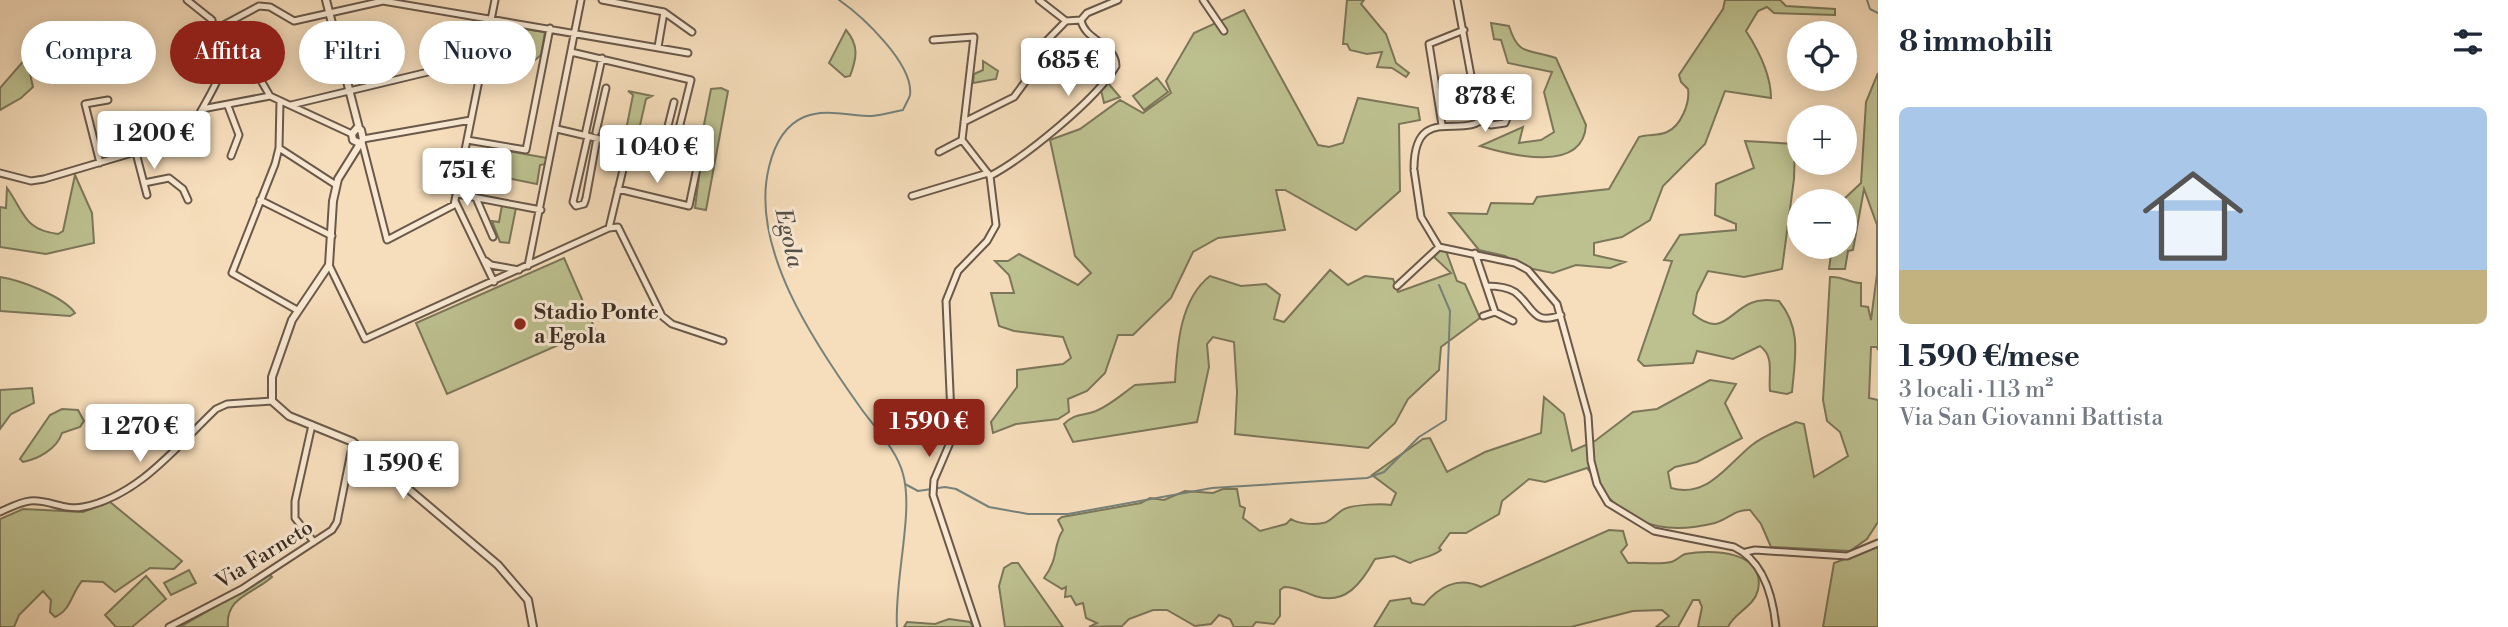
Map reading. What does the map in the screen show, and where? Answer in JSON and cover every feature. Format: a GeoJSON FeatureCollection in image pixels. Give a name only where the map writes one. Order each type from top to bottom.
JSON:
{"type":"FeatureCollection","features":[{"type":"Feature","properties":{"kind":"street"},"geometry":{"type":"LineString","coordinates":[[0,173],[31,181],[182,139],[201,109],[231,43],[229,35],[187,0]]}},
{"type":"Feature","properties":{"kind":"street"},"geometry":{"type":"LineString","coordinates":[[326,0],[355,111],[355,130],[387,240],[451,209],[456,198],[477,84]]}},
{"type":"Feature","properties":{"kind":"street"},"geometry":{"type":"LineString","coordinates":[[490,19],[495,0]]}},
{"type":"Feature","properties":{"kind":"street"},"geometry":{"type":"LineString","coordinates":[[528,266],[582,0]]}},
{"type":"Feature","properties":{"kind":"street"},"geometry":{"type":"LineString","coordinates":[[602,0],[664,12],[692,32]]}},
{"type":"Feature","properties":{"kind":"street"},"geometry":{"type":"LineString","coordinates":[[1039,0],[1066,21]]}},
{"type":"Feature","properties":{"kind":"street"},"geometry":{"type":"LineString","coordinates":[[964,122],[1014,97],[1025,82],[1026,62],[1066,21],[1081,20],[1087,13],[1118,0]]}},
{"type":"Feature","properties":{"kind":"street"},"geometry":{"type":"LineString","coordinates":[[1203,0],[1224,31]]}},
{"type":"Feature","properties":{"kind":"street"},"geometry":{"type":"LineString","coordinates":[[1457,0],[1472,81],[1485,97],[1487,108],[1481,121]]}},
{"type":"Feature","properties":{"kind":"street"},"geometry":{"type":"LineString","coordinates":[[230,21],[258,3],[294,21],[383,1],[428,3],[490,19],[688,53]]}},
{"type":"Feature","properties":{"kind":"street"},"geometry":{"type":"LineString","coordinates":[[658,47],[664,12]]}},
{"type":"Feature","properties":{"kind":"street"},"geometry":{"type":"LineString","coordinates":[[210,18],[213,21]]}},
{"type":"Feature","properties":{"kind":"street"},"geometry":{"type":"LineString","coordinates":[[912,196],[989,174],[1034,147],[1098,89],[1116,66],[1114,55],[1083,28],[1081,20]]}},
{"type":"Feature","properties":{"kind":"street"},"geometry":{"type":"LineString","coordinates":[[467,141],[526,150],[550,28]]}},
{"type":"Feature","properties":{"kind":"street"},"geometry":{"type":"LineString","coordinates":[[1442,125],[1429,48],[1434,40],[1446,39],[1464,30]]}},
{"type":"Feature","properties":{"kind":"street"},"geometry":{"type":"LineString","coordinates":[[933,40],[974,37],[962,140],[989,174],[996,225],[987,241],[958,271],[946,301],[951,438],[933,490],[947,546],[977,627]]}},
{"type":"Feature","properties":{"kind":"street"},"geometry":{"type":"LineString","coordinates":[[571,52],[691,80],[672,157]]}},
{"type":"Feature","properties":{"kind":"street"},"geometry":{"type":"LineString","coordinates":[[602,58],[573,202],[576,206],[583,204],[586,198],[606,88]]}},
{"type":"Feature","properties":{"kind":"street"},"geometry":{"type":"LineString","coordinates":[[291,105],[419,74]]}},
{"type":"Feature","properties":{"kind":"street"},"geometry":{"type":"LineString","coordinates":[[263,84],[270,96],[355,130]]}},
{"type":"Feature","properties":{"kind":"street"},"geometry":{"type":"LineString","coordinates":[[201,109],[270,96]]}},
{"type":"Feature","properties":{"kind":"street"},"geometry":{"type":"LineString","coordinates":[[1485,97],[1511,106],[1505,123],[1491,124],[1481,121],[1442,125],[1419,138],[1414,172],[1421,217],[1439,247],[1501,258],[1528,271],[1557,304],[1588,416],[1591,461],[1604,499],[1634,522],[1654,531],[1734,547],[1746,552],[1755,550],[1847,556],[1878,543]]}},
{"type":"Feature","properties":{"kind":"street"},"geometry":{"type":"LineString","coordinates":[[100,163],[85,104],[108,100]]}},
{"type":"Feature","properties":{"kind":"street"},"geometry":{"type":"LineString","coordinates":[[280,101],[279,148],[232,273],[297,310]]}},
{"type":"Feature","properties":{"kind":"street"},"geometry":{"type":"LineString","coordinates":[[661,154],[674,102]]}},
{"type":"Feature","properties":{"kind":"street"},"geometry":{"type":"LineString","coordinates":[[592,104],[602,106]]}},
{"type":"Feature","properties":{"kind":"street"},"geometry":{"type":"LineString","coordinates":[[228,106],[239,135],[231,156]]}},
{"type":"Feature","properties":{"kind":"street"},"geometry":{"type":"LineString","coordinates":[[471,120],[360,142],[336,185],[329,265],[297,310],[272,377],[272,401],[282,413],[353,442],[508,575],[528,600],[533,627]]}},
{"type":"Feature","properties":{"kind":"street"},"geometry":{"type":"LineString","coordinates":[[669,122],[680,125]]}},
{"type":"Feature","properties":{"kind":"street"},"geometry":{"type":"LineString","coordinates":[[557,129],[586,136],[597,135],[621,144],[627,153]]}},
{"type":"Feature","properties":{"kind":"street"},"geometry":{"type":"LineString","coordinates":[[621,144],[631,140],[634,148]]}},
{"type":"Feature","properties":{"kind":"street"},"geometry":{"type":"LineString","coordinates":[[939,152],[962,140]]}},
{"type":"Feature","properties":{"kind":"street"},"geometry":{"type":"LineString","coordinates":[[279,148],[336,185]]}},
{"type":"Feature","properties":{"kind":"street"},"geometry":{"type":"LineString","coordinates":[[609,228],[618,189],[627,153],[634,148],[698,163],[689,206],[618,189]]}},
{"type":"Feature","properties":{"kind":"street"},"geometry":{"type":"LineString","coordinates":[[136,153],[147,195]]}},
{"type":"Feature","properties":{"kind":"street"},"geometry":{"type":"LineString","coordinates":[[144,183],[169,178],[183,189],[188,200]]}},
{"type":"Feature","properties":{"kind":"street"},"geometry":{"type":"LineString","coordinates":[[456,198],[476,198],[541,210]]}},
{"type":"Feature","properties":{"kind":"street"},"geometry":{"type":"LineString","coordinates":[[456,198],[494,282]]}},
{"type":"Feature","properties":{"kind":"street"},"geometry":{"type":"LineString","coordinates":[[476,198],[493,237]]}},
{"type":"Feature","properties":{"kind":"street"},"geometry":{"type":"LineString","coordinates":[[260,200],[332,236]]}},
{"type":"Feature","properties":{"kind":"street"},"geometry":{"type":"LineString","coordinates":[[329,265],[365,339],[609,228],[621,228],[662,316],[672,324],[723,341]]}},
{"type":"Feature","properties":{"kind":"street"},"geometry":{"type":"LineString","coordinates":[[1397,286],[1439,247]]}},
{"type":"Feature","properties":{"kind":"street"},"geometry":{"type":"LineString","coordinates":[[1475,253],[1495,312]]}},
{"type":"Feature","properties":{"kind":"street"},"geometry":{"type":"LineString","coordinates":[[483,258],[491,265],[519,270]]}},
{"type":"Feature","properties":{"kind":"street"},"geometry":{"type":"LineString","coordinates":[[1487,286],[1513,291],[1538,317],[1545,319],[1561,315]]}},
{"type":"Feature","properties":{"kind":"street"},"geometry":{"type":"LineString","coordinates":[[1483,316],[1502,313],[1513,321]]}},
{"type":"Feature","properties":{"kind":"street"},"geometry":{"type":"LineString","coordinates":[[0,512],[31,500],[74,508],[93,504],[137,483],[158,468],[216,409],[226,404],[272,401]]}},
{"type":"Feature","properties":{"kind":"street"},"geometry":{"type":"LineString","coordinates":[[312,425],[295,501],[295,518],[314,542]]}},
{"type":"Feature","properties":{"kind":"street","name":"Via Farneto"},"geometry":{"type":"LineString","coordinates":[[169,627],[242,589],[314,542],[337,522],[353,442]]}},
{"type":"Feature","properties":{"kind":"street"},"geometry":{"type":"LineString","coordinates":[[1746,552],[1770,591],[1776,627]]}},
{"type":"Feature","properties":{"kind":"green space"},"geometry":{"type":"Polygon","coordinates":[[[1347,0],[1364,0],[1361,4],[1386,34],[1396,63],[1409,73],[1406,77],[1392,68],[1377,67],[1382,52],[1367,54],[1350,50],[1347,44],[1343,44],[1347,0]]]}},
{"type":"Feature","properties":{"kind":"green space"},"geometry":{"type":"Polygon","coordinates":[[[1725,0],[1780,0],[1786,6],[1835,9],[1835,15],[1774,13],[1767,7],[1758,11],[1746,31],[1766,71],[1771,98],[1725,91],[1705,144],[1663,186],[1650,220],[1622,237],[1594,243],[1594,255],[1625,262],[1610,268],[1576,265],[1553,273],[1528,268],[1505,256],[1479,250],[1449,213],[1487,214],[1491,203],[1533,204],[1537,197],[1609,189],[1639,137],[1664,133],[1676,125],[1686,107],[1688,95],[1688,89],[1681,82],[1679,75],[1723,9],[1725,0]]]}},
{"type":"Feature","properties":{"kind":"green space"},"geometry":{"type":"Polygon","coordinates":[[[1244,10],[1318,145],[1329,147],[1343,143],[1358,98],[1418,108],[1420,120],[1399,124],[1400,191],[1356,230],[1285,190],[1276,190],[1285,230],[1218,238],[1193,252],[1171,298],[1133,335],[1118,335],[1105,373],[1087,391],[1068,399],[1069,412],[1058,419],[1016,424],[993,433],[991,422],[1017,387],[1017,370],[1063,364],[1071,358],[1063,337],[1014,331],[999,326],[991,293],[1014,293],[1009,275],[995,261],[1008,261],[1019,254],[1078,285],[1091,273],[1075,256],[1050,140],[1080,129],[1120,100],[1143,113],[1171,93],[1166,81],[1194,33],[1244,10]]]}},
{"type":"Feature","properties":{"kind":"green space"},"geometry":{"type":"Polygon","coordinates":[[[1491,23],[1509,26],[1521,48],[1556,58],[1586,125],[1582,140],[1572,150],[1559,156],[1543,157],[1480,146],[1523,127],[1519,143],[1541,140],[1554,132],[1544,92],[1552,72],[1508,63],[1501,40],[1494,39],[1491,23]]]}},
{"type":"Feature","properties":{"kind":"green space"},"geometry":{"type":"Polygon","coordinates":[[[846,30],[856,52],[850,76],[845,77],[829,63],[846,30]]]}},
{"type":"Feature","properties":{"kind":"green space"},"geometry":{"type":"Polygon","coordinates":[[[536,31],[545,32],[541,55],[536,59],[536,31]]]}},
{"type":"Feature","properties":{"kind":"green space"},"geometry":{"type":"Polygon","coordinates":[[[983,61],[998,71],[996,79],[973,83],[974,74],[983,70],[983,61]]]}},
{"type":"Feature","properties":{"kind":"green space"},"geometry":{"type":"Polygon","coordinates":[[[21,64],[21,84],[32,84],[33,87],[21,98],[0,110],[0,88],[21,64]]]}},
{"type":"Feature","properties":{"kind":"green space"},"geometry":{"type":"Polygon","coordinates":[[[1878,73],[1878,350],[1877,347],[1871,347],[1869,398],[1878,400],[1878,522],[1867,539],[1850,551],[1771,547],[1761,524],[1750,510],[1740,511],[1720,521],[1686,528],[1646,523],[1621,509],[1609,498],[1587,468],[1545,482],[1529,479],[1502,501],[1499,514],[1466,533],[1450,533],[1439,548],[1441,550],[1433,555],[1410,563],[1394,556],[1375,559],[1352,590],[1344,595],[1326,598],[1284,587],[1280,590],[1280,616],[1274,624],[1256,622],[1252,627],[1234,627],[1230,619],[1219,615],[1211,624],[1195,626],[1167,610],[1153,610],[1129,619],[1122,626],[1089,627],[1097,623],[1086,618],[1083,603],[1076,605],[1071,596],[1065,597],[1066,587],[1062,589],[1044,578],[1052,564],[1063,530],[1058,520],[1062,517],[1141,503],[1150,498],[1164,500],[1185,491],[1213,493],[1223,489],[1237,489],[1240,506],[1245,508],[1243,518],[1260,531],[1286,524],[1291,519],[1306,524],[1326,522],[1351,507],[1391,505],[1396,493],[1372,475],[1423,439],[1430,438],[1447,472],[1485,452],[1541,433],[1544,397],[1564,414],[1572,451],[1595,441],[1633,412],[1657,409],[1710,380],[1736,384],[1725,403],[1742,438],[1697,462],[1675,467],[1668,472],[1671,488],[1684,490],[1706,485],[1757,441],[1796,422],[1804,424],[1814,477],[1848,456],[1840,432],[1827,421],[1823,400],[1830,277],[1861,283],[1861,306],[1868,307],[1871,320],[1877,274],[1877,225],[1864,189],[1857,228],[1857,189],[1855,189],[1861,183],[1866,102],[1878,73]]]}},
{"type":"Feature","properties":{"kind":"green space"},"geometry":{"type":"Polygon","coordinates":[[[1157,78],[1168,92],[1144,110],[1133,96],[1157,78]]]}},
{"type":"Feature","properties":{"kind":"green space"},"geometry":{"type":"Polygon","coordinates":[[[1108,83],[1120,97],[1104,103],[1101,90],[1108,83]]]}},
{"type":"Feature","properties":{"kind":"green space"},"geometry":{"type":"Polygon","coordinates":[[[721,88],[728,91],[706,210],[695,208],[700,169],[703,169],[705,157],[698,155],[711,89],[721,88]]]}},
{"type":"Feature","properties":{"kind":"green space"},"geometry":{"type":"Polygon","coordinates":[[[628,91],[652,96],[646,99],[638,134],[626,130],[633,95],[628,91]]]}},
{"type":"Feature","properties":{"kind":"green space"},"geometry":{"type":"Polygon","coordinates":[[[1745,141],[1787,144],[1787,175],[1794,175],[1794,179],[1793,189],[1787,189],[1787,232],[1782,269],[1744,277],[1708,271],[1697,293],[1693,314],[1711,324],[1718,323],[1754,302],[1779,301],[1791,322],[1795,344],[1792,392],[1787,394],[1770,391],[1768,355],[1760,346],[1733,359],[1697,351],[1693,363],[1644,366],[1638,360],[1672,261],[1664,260],[1680,235],[1736,230],[1736,224],[1715,215],[1716,184],[1754,168],[1745,141]]]}},
{"type":"Feature","properties":{"kind":"green space"},"geometry":{"type":"Polygon","coordinates":[[[492,148],[547,158],[546,164],[540,165],[537,184],[487,174],[492,148]]]}},
{"type":"Feature","properties":{"kind":"green space"},"geometry":{"type":"Polygon","coordinates":[[[75,175],[92,213],[94,243],[46,254],[0,247],[0,207],[6,208],[7,188],[26,219],[38,229],[58,234],[63,231],[75,175]]]}},
{"type":"Feature","properties":{"kind":"green space"},"geometry":{"type":"Polygon","coordinates":[[[502,205],[516,208],[509,243],[500,242],[492,221],[499,222],[502,205]]]}},
{"type":"Feature","properties":{"kind":"green space"},"geometry":{"type":"Polygon","coordinates":[[[1441,249],[1446,251],[1457,281],[1465,284],[1480,318],[1441,347],[1439,370],[1408,399],[1395,423],[1368,448],[1235,434],[1237,392],[1234,342],[1213,337],[1207,344],[1209,367],[1197,422],[1073,442],[1064,424],[1076,416],[1102,408],[1135,385],[1175,382],[1179,339],[1186,310],[1192,297],[1210,276],[1241,286],[1266,284],[1280,295],[1274,319],[1284,322],[1330,270],[1348,285],[1365,276],[1393,279],[1398,292],[1451,273],[1434,257],[1441,249]]]}},
{"type":"Feature","properties":{"kind":"green space"},"geometry":{"type":"Polygon","coordinates":[[[564,258],[595,329],[447,394],[416,323],[564,258]]]}},
{"type":"Feature","properties":{"kind":"green space"},"geometry":{"type":"Polygon","coordinates":[[[1830,259],[1847,259],[1845,269],[1829,269],[1830,259]]]}},
{"type":"Feature","properties":{"kind":"green space"},"geometry":{"type":"Polygon","coordinates":[[[0,277],[40,290],[61,301],[75,313],[70,316],[0,311],[0,277]]]}},
{"type":"Feature","properties":{"kind":"green space"},"geometry":{"type":"Polygon","coordinates":[[[32,388],[34,403],[11,414],[0,429],[0,390],[32,388]]]}},
{"type":"Feature","properties":{"kind":"green space"},"geometry":{"type":"Polygon","coordinates":[[[62,409],[78,410],[84,421],[80,427],[62,433],[56,444],[46,452],[23,462],[20,459],[50,415],[62,409]]]}},
{"type":"Feature","properties":{"kind":"green space"},"geometry":{"type":"Polygon","coordinates":[[[110,502],[182,561],[174,569],[150,568],[115,592],[103,582],[82,581],[68,606],[55,617],[50,612],[51,600],[43,591],[19,615],[14,627],[0,627],[0,519],[23,509],[83,512],[110,502]]]}},
{"type":"Feature","properties":{"kind":"green space"},"geometry":{"type":"Polygon","coordinates":[[[1609,530],[1623,531],[1627,545],[1621,552],[1628,563],[1666,563],[1696,552],[1734,555],[1753,567],[1758,577],[1756,596],[1728,627],[1698,627],[1702,607],[1699,600],[1693,600],[1678,627],[1656,627],[1669,616],[1662,610],[1633,611],[1571,627],[1374,627],[1390,601],[1410,598],[1412,603],[1424,605],[1449,585],[1464,583],[1481,587],[1609,530]]]}},
{"type":"Feature","properties":{"kind":"green space"},"geometry":{"type":"Polygon","coordinates":[[[1878,547],[1878,627],[1823,627],[1834,563],[1878,547]]]}},
{"type":"Feature","properties":{"kind":"green space"},"geometry":{"type":"Polygon","coordinates":[[[1018,563],[1063,627],[1005,627],[999,586],[1004,568],[1018,563]]]}},
{"type":"Feature","properties":{"kind":"green space"},"geometry":{"type":"Polygon","coordinates":[[[189,570],[196,583],[171,595],[164,583],[189,570]]]}},
{"type":"Feature","properties":{"kind":"green space"},"geometry":{"type":"Polygon","coordinates":[[[270,575],[272,577],[265,583],[236,602],[228,617],[228,627],[180,627],[270,575]]]}},
{"type":"Feature","properties":{"kind":"green space"},"geometry":{"type":"Polygon","coordinates":[[[146,576],[166,599],[132,627],[116,627],[105,615],[146,576]]]}},
{"type":"Feature","properties":{"kind":"green space"},"geometry":{"type":"Polygon","coordinates":[[[949,619],[970,622],[973,627],[904,627],[907,622],[935,624],[949,619]]]}},
{"type":"Feature","properties":{"kind":"waterway","name":"Egola"},"geometry":{"type":"LineString","coordinates":[[839,0],[885,42],[904,69],[910,95],[903,110],[872,116],[820,113],[797,121],[785,131],[774,152],[765,198],[768,229],[790,293],[824,354],[890,448],[903,474],[906,507],[897,627]]}},
{"type":"Feature","properties":{"kind":"waterway"},"geometry":{"type":"LineString","coordinates":[[1867,0],[1870,9],[1878,13]]}},
{"type":"Feature","properties":{"kind":"waterway"},"geometry":{"type":"LineString","coordinates":[[905,484],[918,491],[945,487],[956,489],[989,507],[1028,514],[1068,514],[1212,488],[1367,478],[1384,472],[1419,437],[1446,420],[1450,311],[1439,285]]}},
{"type":"Feature","properties":{"kind":"place","name":"Stadio Ponte a Egola"},"geometry":{"type":"Point","coordinates":[520,324]}}]}
